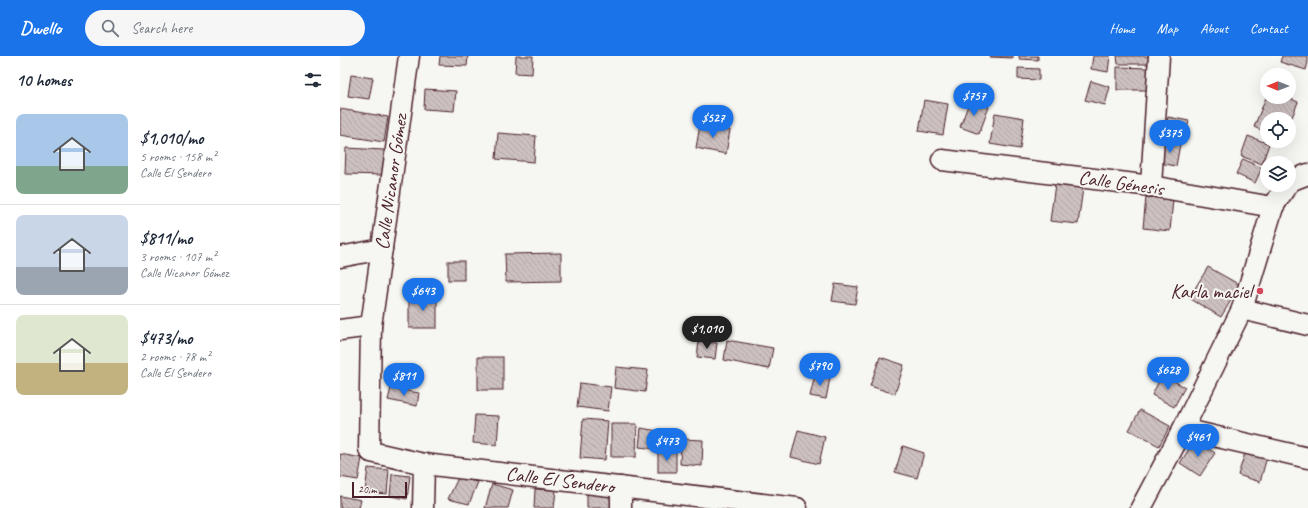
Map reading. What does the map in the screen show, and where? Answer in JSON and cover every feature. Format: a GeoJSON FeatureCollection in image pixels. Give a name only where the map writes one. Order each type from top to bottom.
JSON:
{"type":"FeatureCollection","features":[{"type":"Feature","properties":{"kind":"street","name":"Calle Nicanor Gómez"},"geometry":{"type":"LineString","coordinates":[[371,452],[369,450],[371,326],[409,56]]}},
{"type":"Feature","properties":{"kind":"street"},"geometry":{"type":"LineString","coordinates":[[1151,186],[1159,56]]}},
{"type":"Feature","properties":{"kind":"street","name":"Calle Génesis"},"geometry":{"type":"LineString","coordinates":[[942,160],[1151,186],[1273,207]]}},
{"type":"Feature","properties":{"kind":"street"},"geometry":{"type":"LineString","coordinates":[[1296,179],[1308,174]]}},
{"type":"Feature","properties":{"kind":"street"},"geometry":{"type":"LineString","coordinates":[[1141,508],[1183,429],[1242,309],[1273,207],[1283,192]]}},
{"type":"Feature","properties":{"kind":"street"},"geometry":{"type":"LineString","coordinates":[[340,257],[382,249]]}},
{"type":"Feature","properties":{"kind":"street"},"geometry":{"type":"LineString","coordinates":[[1242,309],[1308,325]]}},
{"type":"Feature","properties":{"kind":"street"},"geometry":{"type":"LineString","coordinates":[[340,330],[371,326]]}},
{"type":"Feature","properties":{"kind":"street"},"geometry":{"type":"LineString","coordinates":[[1183,429],[1308,458]]}},
{"type":"Feature","properties":{"kind":"street","name":"Calle El Sendero"},"geometry":{"type":"LineString","coordinates":[[371,452],[424,464],[621,487],[709,503],[797,508]]}},
{"type":"Feature","properties":{"kind":"street"},"geometry":{"type":"LineString","coordinates":[[423,508],[424,464]]}},
{"type":"Feature","properties":{"kind":"street"},"geometry":{"type":"LineString","coordinates":[[621,487],[621,508]]}},
{"type":"Feature","properties":{"kind":"building"},"geometry":{"type":"Polygon","coordinates":[[[440,56],[468,56],[467,66],[439,65],[440,56]]]}},
{"type":"Feature","properties":{"kind":"building"},"geometry":{"type":"Polygon","coordinates":[[[516,56],[533,56],[532,74],[515,73],[516,56]]]}},
{"type":"Feature","properties":{"kind":"building"},"geometry":{"type":"Polygon","coordinates":[[[1013,56],[1013,58],[990,57],[1013,56]]]}},
{"type":"Feature","properties":{"kind":"building"},"geometry":{"type":"Polygon","coordinates":[[[1019,56],[1038,56],[1038,60],[1019,59],[1019,56]]]}},
{"type":"Feature","properties":{"kind":"building"},"geometry":{"type":"Polygon","coordinates":[[[1093,56],[1110,56],[1108,72],[1091,69],[1093,56]]]}},
{"type":"Feature","properties":{"kind":"building"},"geometry":{"type":"Polygon","coordinates":[[[1117,56],[1149,56],[1149,64],[1118,64],[1117,56]]]}},
{"type":"Feature","properties":{"kind":"building"},"geometry":{"type":"Polygon","coordinates":[[[1282,56],[1308,56],[1306,70],[1280,62],[1282,56]]]}},
{"type":"Feature","properties":{"kind":"building"},"geometry":{"type":"Polygon","coordinates":[[[1117,67],[1150,68],[1150,90],[1117,90],[1117,67]]]}},
{"type":"Feature","properties":{"kind":"building"},"geometry":{"type":"Polygon","coordinates":[[[1018,68],[1039,69],[1039,80],[1018,79],[1018,68]]]}},
{"type":"Feature","properties":{"kind":"building"},"geometry":{"type":"Polygon","coordinates":[[[351,75],[373,78],[369,99],[348,96],[351,75]]]}},
{"type":"Feature","properties":{"kind":"building"},"geometry":{"type":"Polygon","coordinates":[[[1091,81],[1110,87],[1105,105],[1085,100],[1091,81]]]}},
{"type":"Feature","properties":{"kind":"building"},"geometry":{"type":"Polygon","coordinates":[[[425,89],[456,91],[454,111],[424,109],[425,89]]]}},
{"type":"Feature","properties":{"kind":"building"},"geometry":{"type":"Polygon","coordinates":[[[924,100],[948,104],[943,135],[919,131],[924,100]]]}},
{"type":"Feature","properties":{"kind":"building"},"geometry":{"type":"Polygon","coordinates":[[[970,100],[989,107],[979,134],[960,127],[970,100]]]}},
{"type":"Feature","properties":{"kind":"building"},"geometry":{"type":"Polygon","coordinates":[[[1296,101],[1298,102],[1294,112],[1260,112],[1263,104],[1296,104],[1296,101]]]}},
{"type":"Feature","properties":{"kind":"building"},"geometry":{"type":"Polygon","coordinates":[[[340,109],[388,117],[384,142],[340,135],[340,109]]]}},
{"type":"Feature","properties":{"kind":"building"},"geometry":{"type":"Polygon","coordinates":[[[1260,112],[1260,130],[1254,127],[1260,112]]]}},
{"type":"Feature","properties":{"kind":"building"},"geometry":{"type":"Polygon","coordinates":[[[995,113],[1024,118],[1020,149],[990,144],[995,113]]]}},
{"type":"Feature","properties":{"kind":"building"},"geometry":{"type":"Polygon","coordinates":[[[1168,117],[1189,121],[1184,142],[1164,138],[1168,117]]]}},
{"type":"Feature","properties":{"kind":"building"},"geometry":{"type":"Polygon","coordinates":[[[700,125],[730,130],[726,154],[696,148],[700,125]]]}},
{"type":"Feature","properties":{"kind":"building"},"geometry":{"type":"Polygon","coordinates":[[[498,133],[536,136],[534,162],[496,159],[498,133]]]}},
{"type":"Feature","properties":{"kind":"building"},"geometry":{"type":"Polygon","coordinates":[[[1248,136],[1260,141],[1260,148],[1268,148],[1265,156],[1260,156],[1260,163],[1241,156],[1248,136]]]}},
{"type":"Feature","properties":{"kind":"building"},"geometry":{"type":"Polygon","coordinates":[[[1163,141],[1180,144],[1176,166],[1159,163],[1163,141]]]}},
{"type":"Feature","properties":{"kind":"building"},"geometry":{"type":"Polygon","coordinates":[[[346,148],[384,150],[383,175],[345,174],[346,148]]]}},
{"type":"Feature","properties":{"kind":"building"},"geometry":{"type":"Polygon","coordinates":[[[1243,159],[1260,167],[1260,172],[1255,183],[1236,174],[1243,159]]]}},
{"type":"Feature","properties":{"kind":"building"},"geometry":{"type":"Polygon","coordinates":[[[1055,184],[1083,188],[1078,224],[1050,221],[1055,184]]]}},
{"type":"Feature","properties":{"kind":"building"},"geometry":{"type":"Polygon","coordinates":[[[1146,197],[1173,199],[1170,231],[1143,228],[1146,197]]]}},
{"type":"Feature","properties":{"kind":"building"},"geometry":{"type":"Polygon","coordinates":[[[561,253],[561,281],[506,282],[505,254],[561,253]]]}},
{"type":"Feature","properties":{"kind":"building"},"geometry":{"type":"Polygon","coordinates":[[[448,261],[464,261],[464,280],[448,280],[448,261]]]}},
{"type":"Feature","properties":{"kind":"building"},"geometry":{"type":"Polygon","coordinates":[[[1208,267],[1240,285],[1221,317],[1189,298],[1208,267]]]}},
{"type":"Feature","properties":{"kind":"building"},"geometry":{"type":"Polygon","coordinates":[[[835,284],[858,287],[855,304],[832,301],[835,284]]]}},
{"type":"Feature","properties":{"kind":"building"},"geometry":{"type":"Polygon","coordinates":[[[409,297],[437,297],[437,328],[409,328],[409,297]]]}},
{"type":"Feature","properties":{"kind":"building"},"geometry":{"type":"Polygon","coordinates":[[[727,340],[773,348],[769,369],[724,360],[727,340]]]}},
{"type":"Feature","properties":{"kind":"building"},"geometry":{"type":"Polygon","coordinates":[[[699,341],[717,343],[715,359],[697,357],[699,341]]]}},
{"type":"Feature","properties":{"kind":"building"},"geometry":{"type":"Polygon","coordinates":[[[478,357],[503,357],[503,390],[478,390],[478,357]]]}},
{"type":"Feature","properties":{"kind":"building"},"geometry":{"type":"Polygon","coordinates":[[[880,357],[904,365],[895,394],[870,386],[880,357]]]}},
{"type":"Feature","properties":{"kind":"building"},"geometry":{"type":"Polygon","coordinates":[[[616,367],[648,370],[645,392],[614,388],[616,367]]]}},
{"type":"Feature","properties":{"kind":"building"},"geometry":{"type":"Polygon","coordinates":[[[815,375],[830,378],[826,399],[810,396],[815,375]]]}},
{"type":"Feature","properties":{"kind":"building"},"geometry":{"type":"Polygon","coordinates":[[[1162,375],[1185,387],[1174,407],[1152,395],[1162,375]]]}},
{"type":"Feature","properties":{"kind":"building"},"geometry":{"type":"Polygon","coordinates":[[[580,383],[611,387],[608,411],[577,407],[580,383]]]}},
{"type":"Feature","properties":{"kind":"building"},"geometry":{"type":"Polygon","coordinates":[[[391,388],[419,393],[417,406],[388,400],[391,388]]]}},
{"type":"Feature","properties":{"kind":"building"},"geometry":{"type":"Polygon","coordinates":[[[1140,410],[1170,426],[1159,446],[1129,430],[1140,410]]]}},
{"type":"Feature","properties":{"kind":"building"},"geometry":{"type":"Polygon","coordinates":[[[475,415],[499,416],[497,445],[473,443],[475,415]]]}},
{"type":"Feature","properties":{"kind":"building"},"geometry":{"type":"Polygon","coordinates":[[[583,419],[608,421],[605,460],[580,458],[583,419]]]}},
{"type":"Feature","properties":{"kind":"building"},"geometry":{"type":"Polygon","coordinates":[[[611,424],[637,424],[636,457],[611,457],[611,424]]]}},
{"type":"Feature","properties":{"kind":"building"},"geometry":{"type":"Polygon","coordinates":[[[641,428],[658,431],[656,449],[639,447],[641,428]]]}},
{"type":"Feature","properties":{"kind":"building"},"geometry":{"type":"Polygon","coordinates":[[[798,430],[825,437],[819,464],[791,457],[798,430]]]}},
{"type":"Feature","properties":{"kind":"building"},"geometry":{"type":"Polygon","coordinates":[[[681,439],[703,440],[702,466],[680,464],[681,439]]]}},
{"type":"Feature","properties":{"kind":"building"},"geometry":{"type":"Polygon","coordinates":[[[1195,440],[1215,453],[1200,476],[1180,463],[1195,440]]]}},
{"type":"Feature","properties":{"kind":"building"},"geometry":{"type":"Polygon","coordinates":[[[903,446],[924,453],[917,478],[895,472],[903,446]]]}},
{"type":"Feature","properties":{"kind":"building"},"geometry":{"type":"Polygon","coordinates":[[[1246,450],[1267,457],[1260,482],[1238,475],[1246,450]]]}},
{"type":"Feature","properties":{"kind":"building"},"geometry":{"type":"Polygon","coordinates":[[[658,451],[676,451],[676,472],[658,472],[658,451]]]}},
{"type":"Feature","properties":{"kind":"building"},"geometry":{"type":"Polygon","coordinates":[[[340,454],[362,458],[358,480],[340,477],[340,454]]]}},
{"type":"Feature","properties":{"kind":"building"},"geometry":{"type":"Polygon","coordinates":[[[368,468],[389,470],[387,494],[365,492],[368,468]]]}},
{"type":"Feature","properties":{"kind":"building"},"geometry":{"type":"Polygon","coordinates":[[[392,474],[410,476],[407,499],[390,496],[392,474]]]}},
{"type":"Feature","properties":{"kind":"building"},"geometry":{"type":"Polygon","coordinates":[[[458,478],[478,482],[469,504],[448,499],[458,478]]]}},
{"type":"Feature","properties":{"kind":"building"},"geometry":{"type":"Polygon","coordinates":[[[492,484],[513,490],[508,508],[485,508],[492,484]]]}},
{"type":"Feature","properties":{"kind":"building"},"geometry":{"type":"Polygon","coordinates":[[[535,489],[556,490],[554,508],[534,508],[535,489]]]}},
{"type":"Feature","properties":{"kind":"building"},"geometry":{"type":"Polygon","coordinates":[[[587,493],[619,494],[618,508],[587,508],[587,493]]]}},
{"type":"Feature","properties":{"kind":"building"},"geometry":{"type":"Polygon","coordinates":[[[340,496],[361,500],[359,508],[340,508],[340,496]]]}},
{"type":"Feature","properties":{"kind":"place","name":"Karla maciel"},"geometry":{"type":"Point","coordinates":[1260,291]}}]}
